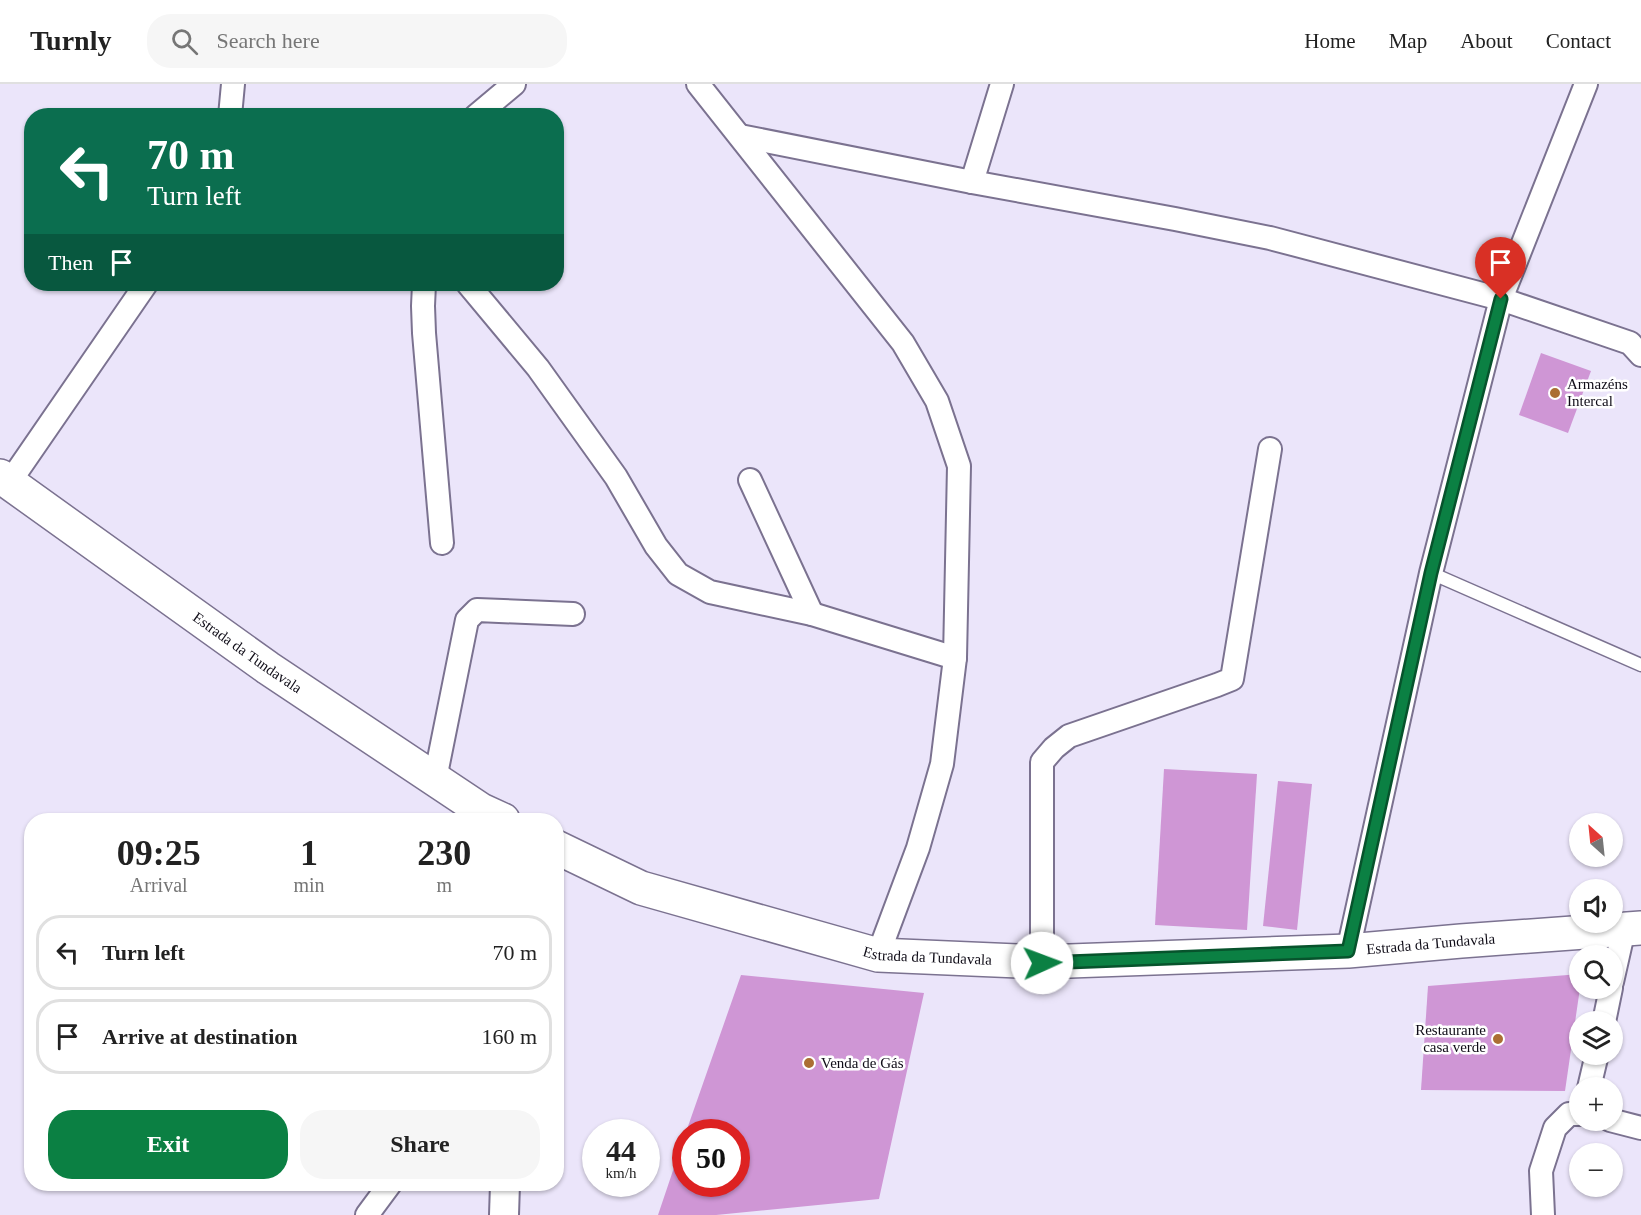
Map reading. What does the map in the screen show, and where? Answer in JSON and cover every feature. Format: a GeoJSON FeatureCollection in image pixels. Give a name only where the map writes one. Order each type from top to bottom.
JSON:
{"type":"FeatureCollection","features":[{"type":"Feature","properties":{"kind":"main road","name":"Estrada da Tundavala"},"geometry":{"type":"LineString","coordinates":[[5,479],[268,668],[483,813]]}},
{"type":"Feature","properties":{"kind":"main road","name":"Estrada da Tundavala"},"geometry":{"type":"LineString","coordinates":[[564,851],[641,888],[878,955],[1042,963],[1348,951],[1633,929]]}},
{"type":"Feature","properties":{"kind":"street"},"geometry":{"type":"LineString","coordinates":[[486,108],[514,84]]}},
{"type":"Feature","properties":{"kind":"street"},"geometry":{"type":"LineString","coordinates":[[698,84],[903,343],[937,401],[959,466],[955,658],[942,764],[918,848],[878,955]]}},
{"type":"Feature","properties":{"kind":"street"},"geometry":{"type":"LineString","coordinates":[[972,182],[1002,84]]}},
{"type":"Feature","properties":{"kind":"street"},"geometry":{"type":"LineString","coordinates":[[1348,951],[1431,573],[1501,299],[1586,84]]}},
{"type":"Feature","properties":{"kind":"street"},"geometry":{"type":"LineString","coordinates":[[230,108],[231,85]]}},
{"type":"Feature","properties":{"kind":"street"},"geometry":{"type":"LineString","coordinates":[[740,136],[1270,238],[1501,299],[1630,343],[1641,355]]}},
{"type":"Feature","properties":{"kind":"street"},"geometry":{"type":"LineString","coordinates":[[5,479],[141,291]]}},
{"type":"Feature","properties":{"kind":"street"},"geometry":{"type":"LineString","coordinates":[[424,291],[424,333],[442,543]]}},
{"type":"Feature","properties":{"kind":"street"},"geometry":{"type":"LineString","coordinates":[[474,291],[538,368],[616,477],[656,546],[678,574],[710,592],[812,614],[955,658]]}},
{"type":"Feature","properties":{"kind":"street"},"geometry":{"type":"LineString","coordinates":[[1042,963],[1042,762],[1069,736],[1232,679],[1270,449]]}},
{"type":"Feature","properties":{"kind":"street"},"geometry":{"type":"LineString","coordinates":[[750,480],[812,614]]}},
{"type":"Feature","properties":{"kind":"street"},"geometry":{"type":"LineString","coordinates":[[435,779],[467,620],[477,610],[573,614]]}},
{"type":"Feature","properties":{"kind":"street"},"geometry":{"type":"LineString","coordinates":[[1623,954],[1633,929]]}},
{"type":"Feature","properties":{"kind":"street"},"geometry":{"type":"LineString","coordinates":[[1543,1215],[1541,1171],[1555,1128],[1569,1114]]}},
{"type":"Feature","properties":{"kind":"street"},"geometry":{"type":"LineString","coordinates":[[1623,1123],[1641,1128]]}},
{"type":"Feature","properties":{"kind":"street"},"geometry":{"type":"LineString","coordinates":[[367,1215],[385,1191]]}},
{"type":"Feature","properties":{"kind":"street"},"geometry":{"type":"LineString","coordinates":[[504,1215],[505,1191]]}},
{"type":"Feature","properties":{"kind":"lane"},"geometry":{"type":"LineString","coordinates":[[1431,573],[1641,665]]}},
{"type":"Feature","properties":{"kind":"building","name":"Armazéns Intercal"},"geometry":{"type":"Polygon","coordinates":[[[1541,353],[1591,371],[1568,433],[1519,415],[1541,353]]]}},
{"type":"Feature","properties":{"kind":"building"},"geometry":{"type":"Polygon","coordinates":[[[1164,769],[1257,774],[1247,930],[1155,925],[1164,769]]]}},
{"type":"Feature","properties":{"kind":"building"},"geometry":{"type":"Polygon","coordinates":[[[1278,781],[1312,784],[1297,930],[1263,926],[1278,781]]]}},
{"type":"Feature","properties":{"kind":"building","name":"Venda de Gás"},"geometry":{"type":"Polygon","coordinates":[[[741,975],[924,993],[879,1199],[716,1215],[658,1215],[672,1174],[672,1197],[750,1197],[750,1119],[691,1119],[741,975]]]}},
{"type":"Feature","properties":{"kind":"building","name":"Restaurante casa verde"},"geometry":{"type":"Polygon","coordinates":[[[1569,975],[1569,999],[1578,999],[1577,1011],[1569,1011],[1569,1064],[1565,1091],[1421,1090],[1428,986],[1569,975]]]}},
{"type":"Feature","properties":{"kind":"place","name":"Armazéns Intercal"},"geometry":{"type":"Point","coordinates":[1555,393]}},
{"type":"Feature","properties":{"kind":"place","name":"Restaurante casa verde"},"geometry":{"type":"Point","coordinates":[1498,1039]}},
{"type":"Feature","properties":{"kind":"place","name":"Venda de Gás"},"geometry":{"type":"Point","coordinates":[809,1063]}},
{"type":"Feature","properties":{"kind":"route"},"geometry":{"type":"LineString","coordinates":[[1042,963],[1348,951],[1431,573],[1501,299]]}}]}
